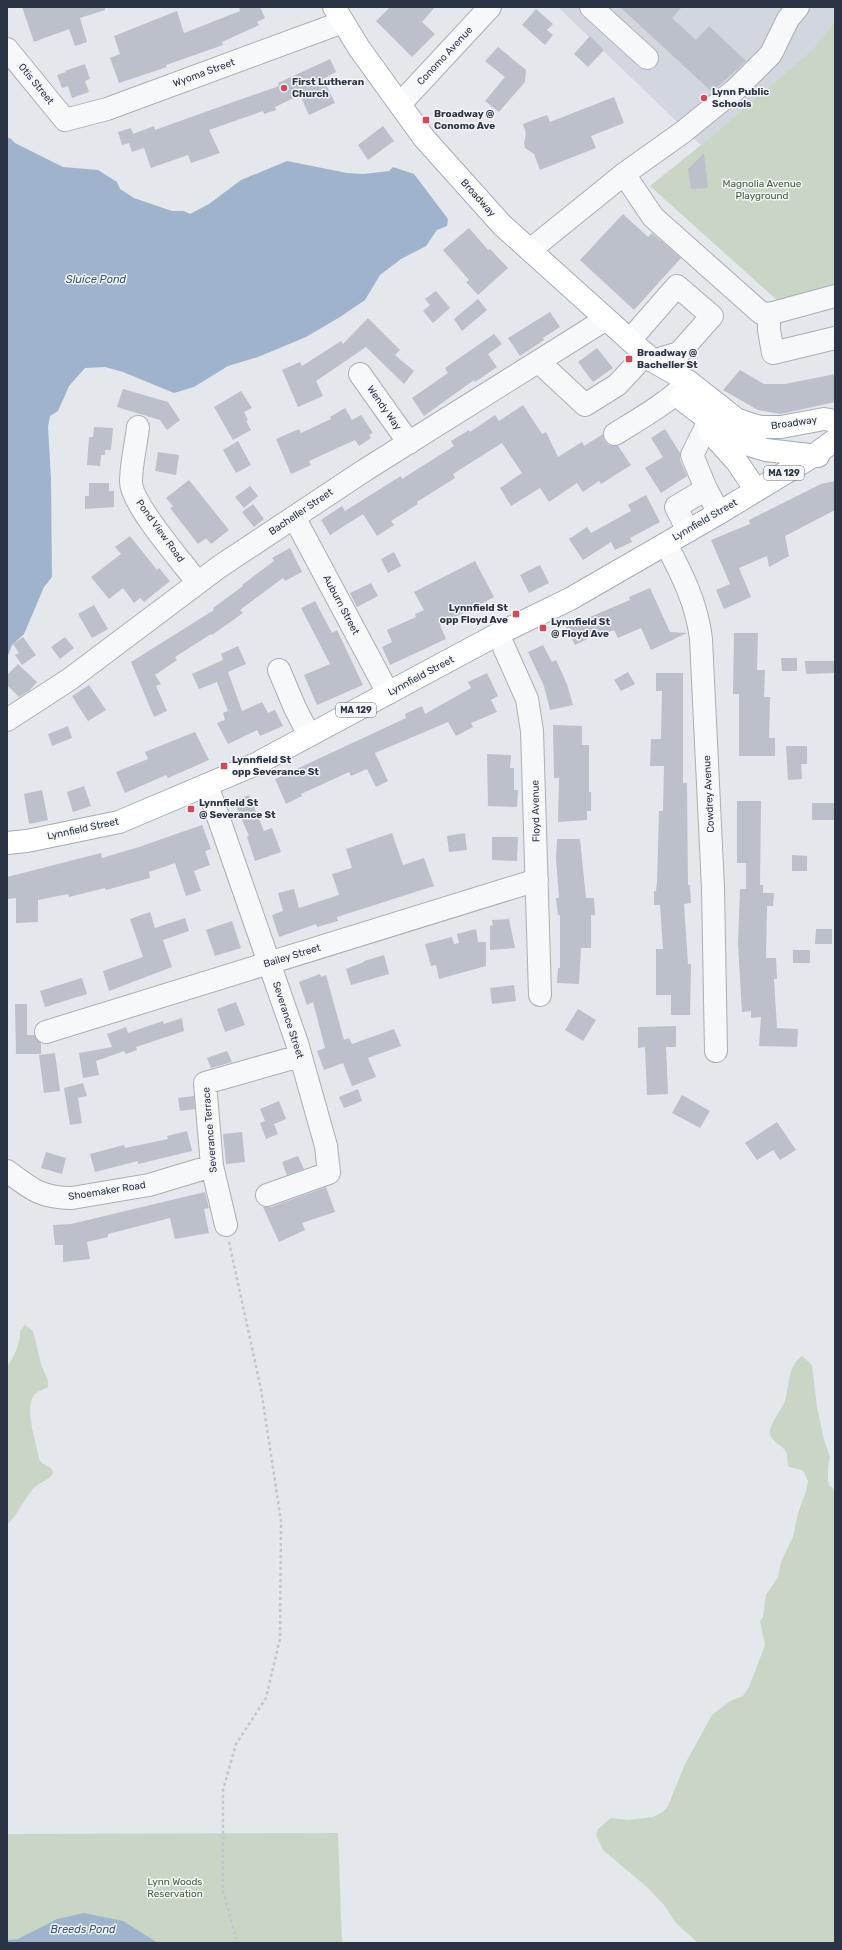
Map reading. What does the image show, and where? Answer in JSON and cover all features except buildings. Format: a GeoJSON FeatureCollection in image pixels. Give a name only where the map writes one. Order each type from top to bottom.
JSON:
{"type":"FeatureCollection","features":[{"type":"Feature","properties":{"kind":"main road","name":"Broadway"},"geometry":{"type":"LineString","coordinates":[[338,14],[359,48],[424,138],[502,225],[630,340],[726,433],[746,444],[766,450],[813,456],[835,455]]}},
{"type":"Feature","properties":{"kind":"main road","name":"Broadway"},"geometry":{"type":"LineString","coordinates":[[682,391],[736,419],[761,427],[781,428],[824,419],[835,421]]}},
{"type":"Feature","properties":{"kind":"main road","name":"Broadway"},"geometry":{"type":"LineString","coordinates":[[682,391],[706,427],[737,462],[756,490]]}},
{"type":"Feature","properties":{"kind":"main road","name":"MA 129"},"geometry":{"type":"LineString","coordinates":[[813,456],[835,440]]}},
{"type":"Feature","properties":{"kind":"main road","name":"Lynnfield Street"},"geometry":{"type":"LineString","coordinates":[[7,843],[27,841],[119,822],[256,764],[498,634],[570,599],[719,513],[813,456]]}},
{"type":"Feature","properties":{"kind":"street","name":"Conomo Avenue"},"geometry":{"type":"LineString","coordinates":[[400,104],[490,7]]}},
{"type":"Feature","properties":{"kind":"street"},"geometry":{"type":"LineString","coordinates":[[591,7],[647,58]]}},
{"type":"Feature","properties":{"kind":"street"},"geometry":{"type":"LineString","coordinates":[[530,250],[624,174],[683,132],[736,89],[771,54],[788,19],[798,7]]}},
{"type":"Feature","properties":{"kind":"street","name":"Wyoma Street"},"geometry":{"type":"LineString","coordinates":[[65,120],[107,109],[338,14]]}},
{"type":"Feature","properties":{"kind":"street","name":"Otis Street"},"geometry":{"type":"LineString","coordinates":[[7,48],[65,120]]}},
{"type":"Feature","properties":{"kind":"street"},"geometry":{"type":"LineString","coordinates":[[624,174],[653,217],[761,313],[769,314],[835,296]]}},
{"type":"Feature","properties":{"kind":"street"},"geometry":{"type":"LineString","coordinates":[[539,362],[585,405],[617,385],[649,358],[679,353],[712,316],[676,286],[630,340]]}},
{"type":"Feature","properties":{"kind":"street"},"geometry":{"type":"LineString","coordinates":[[769,314],[769,330],[773,353],[835,338]]}},
{"type":"Feature","properties":{"kind":"street","name":"Bacheller Street"},"geometry":{"type":"LineString","coordinates":[[7,720],[70,679],[198,583],[294,517],[606,319]]}},
{"type":"Feature","properties":{"kind":"street","name":"Wendy Way"},"geometry":{"type":"LineString","coordinates":[[360,374],[409,443]]}},
{"type":"Feature","properties":{"kind":"street"},"geometry":{"type":"LineString","coordinates":[[615,434],[682,391]]}},
{"type":"Feature","properties":{"kind":"street","name":"Pond View Road"},"geometry":{"type":"LineString","coordinates":[[138,427],[131,482],[132,491],[148,517],[198,583]]}},
{"type":"Feature","properties":{"kind":"street"},"geometry":{"type":"LineString","coordinates":[[706,427],[692,455],[706,489],[719,513]]}},
{"type":"Feature","properties":{"kind":"street"},"geometry":{"type":"LineString","coordinates":[[688,531],[676,507],[706,489]]}},
{"type":"Feature","properties":{"kind":"street","name":"Auburn Street"},"geometry":{"type":"LineString","coordinates":[[294,517],[388,693]]}},
{"type":"Feature","properties":{"kind":"street","name":"Cowdrey Avenue"},"geometry":{"type":"LineString","coordinates":[[666,544],[686,582],[697,612],[701,639],[713,888],[716,1051]]}},
{"type":"Feature","properties":{"kind":"street","name":"Floyd Avenue"},"geometry":{"type":"LineString","coordinates":[[498,634],[527,699],[530,714],[534,756],[540,995]]}},
{"type":"Feature","properties":{"kind":"street"},"geometry":{"type":"LineString","coordinates":[[279,670],[295,708],[309,735]]}},
{"type":"Feature","properties":{"kind":"street","name":"Severance Street"},"geometry":{"type":"LineString","coordinates":[[207,785],[300,1056],[326,1146],[330,1173],[267,1195]]}},
{"type":"Feature","properties":{"kind":"street","name":"Bailey Street"},"geometry":{"type":"LineString","coordinates":[[46,1032],[537,880]]}},
{"type":"Feature","properties":{"kind":"street","name":"Severance Terrace"},"geometry":{"type":"LineString","coordinates":[[226,1225],[212,1166],[205,1083],[300,1056]]}},
{"type":"Feature","properties":{"kind":"street","name":"Shoemaker Road"},"geometry":{"type":"LineString","coordinates":[[7,1172],[36,1192],[61,1198],[72,1198],[149,1185],[212,1166]]}},
{"type":"Feature","properties":{"kind":"path"},"geometry":{"type":"LineString","coordinates":[[226,1225],[261,1389],[280,1521],[280,1639],[266,1698],[236,1744],[223,1790],[223,1891],[236,1938],[239,1943]]}},
{"type":"Feature","properties":{"kind":"shaded area","name":"Lynn Public Schools"},"geometry":{"type":"Polygon","coordinates":[[[558,7],[835,7],[835,21],[811,51],[701,145],[558,7]]]}},
{"type":"Feature","properties":{"kind":"green space","name":"Magnolia Avenue Playground"},"geometry":{"type":"Polygon","coordinates":[[[835,21],[835,286],[778,301],[650,186],[701,145],[811,51],[835,21]]]}},
{"type":"Feature","properties":{"kind":"green space"},"geometry":{"type":"Polygon","coordinates":[[[25,1325],[33,1331],[41,1364],[48,1381],[48,1387],[36,1393],[32,1399],[30,1415],[39,1459],[42,1463],[52,1469],[53,1474],[33,1489],[7,1525],[7,1367],[16,1350],[20,1331],[25,1325]]]}},
{"type":"Feature","properties":{"kind":"green space"},"geometry":{"type":"Polygon","coordinates":[[[802,1356],[812,1365],[817,1407],[824,1440],[830,1457],[828,1481],[830,1486],[835,1490],[835,1943],[698,1943],[676,1923],[664,1905],[647,1887],[603,1850],[596,1835],[598,1829],[611,1818],[627,1820],[653,1817],[663,1812],[668,1806],[685,1764],[712,1715],[730,1701],[743,1696],[749,1687],[765,1645],[760,1621],[763,1617],[766,1595],[778,1577],[781,1562],[793,1537],[798,1513],[808,1481],[802,1470],[789,1467],[785,1450],[774,1441],[770,1434],[773,1422],[785,1401],[794,1364],[802,1356]]]}},
{"type":"Feature","properties":{"kind":"green space","name":"Lynn Woods Reservation"},"geometry":{"type":"Polygon","coordinates":[[[338,1833],[342,1943],[7,1943],[7,1834],[338,1833]]]}},
{"type":"Feature","properties":{"kind":"water","name":"Sluice Pond"},"geometry":{"type":"Polygon","coordinates":[[[7,137],[15,143],[63,167],[98,170],[117,182],[120,189],[134,198],[172,211],[184,211],[190,214],[209,204],[241,180],[287,161],[347,173],[364,174],[389,171],[393,167],[414,174],[448,219],[447,226],[437,230],[426,246],[401,259],[380,275],[365,300],[340,317],[306,337],[258,357],[228,366],[194,387],[174,393],[123,372],[105,367],[85,368],[69,386],[58,411],[50,416],[48,427],[51,479],[52,577],[44,587],[24,634],[12,645],[7,658],[7,137]]]}},
{"type":"Feature","properties":{"kind":"water","name":"Breeds Pond"},"geometry":{"type":"Polygon","coordinates":[[[84,1913],[123,1921],[158,1943],[7,1943],[7,1940],[18,1939],[57,1919],[84,1913]]]}},
{"type":"Feature","properties":{"kind":"place","name":"First Lutheran Church"},"geometry":{"type":"Point","coordinates":[284,88]}},
{"type":"Feature","properties":{"kind":"place","name":"Lynn Public Schools"},"geometry":{"type":"Point","coordinates":[704,98]}},
{"type":"Feature","properties":{"kind":"place","name":"Broadway @ Conomo Ave"},"geometry":{"type":"Point","coordinates":[426,120]}},
{"type":"Feature","properties":{"kind":"place","name":"Broadway @ Bacheller St"},"geometry":{"type":"Point","coordinates":[629,359]}},
{"type":"Feature","properties":{"kind":"place","name":"Lynnfield St opp Floyd Ave"},"geometry":{"type":"Point","coordinates":[516,614]}},
{"type":"Feature","properties":{"kind":"place","name":"Lynnfield St @ Floyd Ave"},"geometry":{"type":"Point","coordinates":[543,628]}},
{"type":"Feature","properties":{"kind":"place","name":"Lynnfield St opp Severance St"},"geometry":{"type":"Point","coordinates":[224,766]}},
{"type":"Feature","properties":{"kind":"place","name":"Lynnfield St @ Severance St"},"geometry":{"type":"Point","coordinates":[191,809]}}]}
